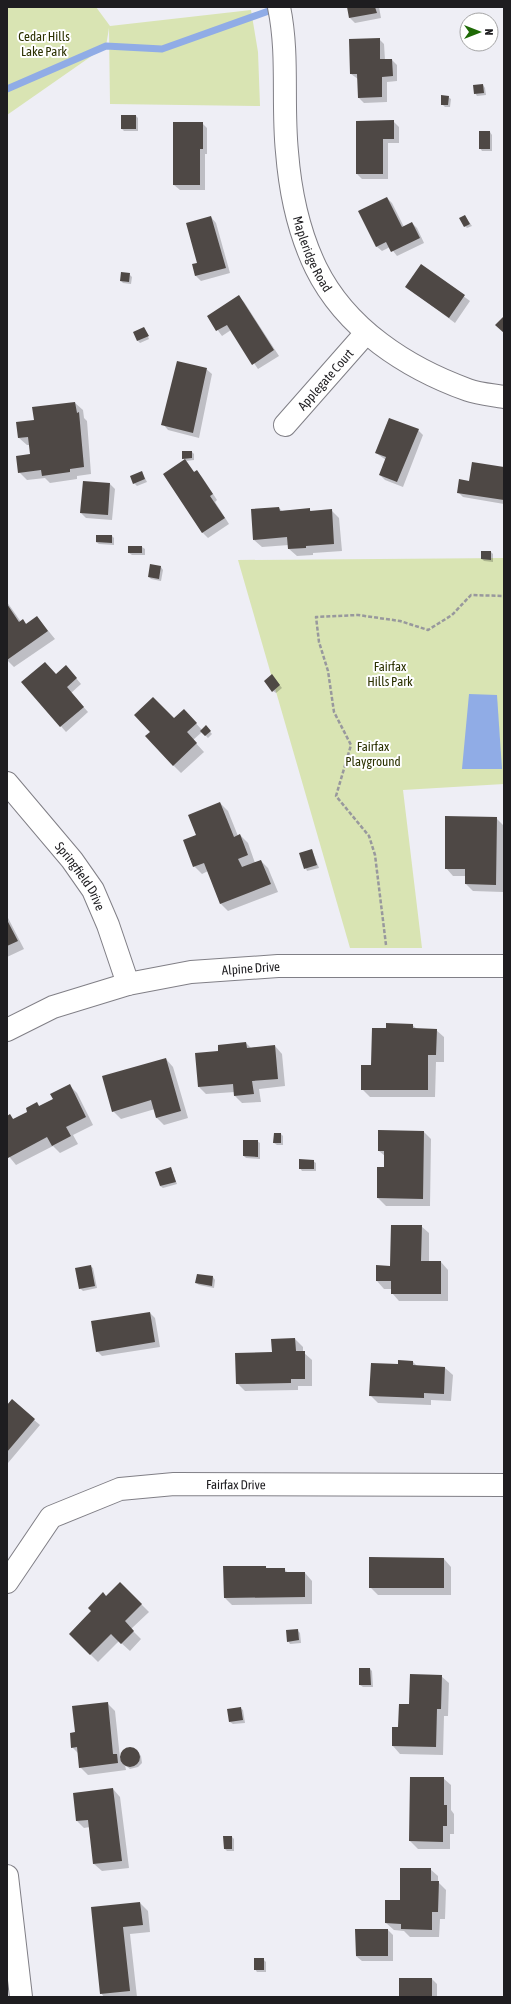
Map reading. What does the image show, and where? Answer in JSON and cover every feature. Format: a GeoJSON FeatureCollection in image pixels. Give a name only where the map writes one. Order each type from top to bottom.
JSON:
{"type":"FeatureCollection","features":[{"type":"Feature","properties":{"kind":"street","name":"Mapleridge Road"},"geometry":{"type":"LineString","coordinates":[[279,7],[285,59],[287,151],[292,186],[302,231],[316,268],[333,296],[366,333],[390,351],[427,372],[470,391],[504,397]]}},
{"type":"Feature","properties":{"kind":"street","name":"Applegate Court"},"geometry":{"type":"LineString","coordinates":[[285,425],[366,333]]}},
{"type":"Feature","properties":{"kind":"street","name":"Springfield Drive"},"geometry":{"type":"LineString","coordinates":[[7,783],[68,855],[93,890],[108,925],[128,984]]}},
{"type":"Feature","properties":{"kind":"street","name":"Alpine Drive"},"geometry":{"type":"LineString","coordinates":[[7,1030],[53,1007],[128,984],[191,972],[241,967],[388,965],[504,966]]}},
{"type":"Feature","properties":{"kind":"street","name":"Fairfax Drive"},"geometry":{"type":"LineString","coordinates":[[7,1582],[51,1517],[120,1489],[174,1484],[504,1485]]}},
{"type":"Feature","properties":{"kind":"street"},"geometry":{"type":"LineString","coordinates":[[7,1876],[21,1997]]}},
{"type":"Feature","properties":{"kind":"path"},"geometry":{"type":"LineString","coordinates":[[388,965],[375,856],[369,836],[336,796],[351,745],[334,712],[328,671],[319,642],[316,617],[358,615],[400,621],[428,630],[452,615],[471,596],[504,596]]}},
{"type":"Feature","properties":{"kind":"green space","name":"Cedar Hills Lake Park"},"geometry":{"type":"Polygon","coordinates":[[[7,7],[96,7],[110,26],[251,10],[258,52],[260,106],[110,104],[109,28],[106,46],[7,115],[7,7]]]}},
{"type":"Feature","properties":{"kind":"green space","name":"Fairfax Hills Park"},"geometry":{"type":"Polygon","coordinates":[[[504,558],[504,784],[403,790],[422,948],[350,948],[238,560],[504,558]]]}},
{"type":"Feature","properties":{"kind":"water"},"geometry":{"type":"Polygon","coordinates":[[[469,694],[497,695],[502,769],[462,769],[469,694]]]}},
{"type":"Feature","properties":{"kind":"building"},"geometry":{"type":"Polygon","coordinates":[[[347,7],[375,7],[377,13],[349,18],[347,7]]]}},
{"type":"Feature","properties":{"kind":"building"},"geometry":{"type":"Polygon","coordinates":[[[380,38],[380,59],[392,59],[393,76],[382,77],[382,97],[358,98],[357,74],[350,74],[349,39],[380,38]]]}},
{"type":"Feature","properties":{"kind":"building"},"geometry":{"type":"Polygon","coordinates":[[[483,84],[484,93],[474,94],[473,85],[483,84]]]}},
{"type":"Feature","properties":{"kind":"building"},"geometry":{"type":"Polygon","coordinates":[[[441,95],[449,96],[448,105],[441,105],[441,95]]]}},
{"type":"Feature","properties":{"kind":"building"},"geometry":{"type":"Polygon","coordinates":[[[121,115],[136,115],[136,129],[121,129],[121,115]]]}},
{"type":"Feature","properties":{"kind":"building"},"geometry":{"type":"Polygon","coordinates":[[[394,120],[394,139],[383,139],[383,174],[356,174],[356,121],[394,120]]]}},
{"type":"Feature","properties":{"kind":"building"},"geometry":{"type":"Polygon","coordinates":[[[173,122],[203,122],[203,149],[200,149],[200,185],[173,185],[173,122]]]}},
{"type":"Feature","properties":{"kind":"building"},"geometry":{"type":"Polygon","coordinates":[[[479,131],[490,131],[490,149],[479,149],[479,131]]]}},
{"type":"Feature","properties":{"kind":"building"},"geometry":{"type":"Polygon","coordinates":[[[387,197],[402,227],[412,222],[420,238],[391,252],[386,242],[376,247],[358,211],[387,197]]]}},
{"type":"Feature","properties":{"kind":"building"},"geometry":{"type":"Polygon","coordinates":[[[465,215],[470,224],[464,227],[459,218],[465,215]]]}},
{"type":"Feature","properties":{"kind":"building"},"geometry":{"type":"Polygon","coordinates":[[[211,216],[226,268],[195,276],[192,264],[197,263],[186,223],[211,216]]]}},
{"type":"Feature","properties":{"kind":"building"},"geometry":{"type":"Polygon","coordinates":[[[421,264],[465,295],[449,318],[405,287],[421,264]]]}},
{"type":"Feature","properties":{"kind":"building"},"geometry":{"type":"Polygon","coordinates":[[[121,272],[130,273],[129,282],[120,281],[121,272]]]}},
{"type":"Feature","properties":{"kind":"building"},"geometry":{"type":"Polygon","coordinates":[[[239,295],[274,350],[252,365],[227,325],[216,331],[207,316],[239,295]]]}},
{"type":"Feature","properties":{"kind":"building"},"geometry":{"type":"Polygon","coordinates":[[[504,316],[504,333],[495,325],[504,316]]]}},
{"type":"Feature","properties":{"kind":"building"},"geometry":{"type":"Polygon","coordinates":[[[144,327],[149,336],[137,341],[133,332],[144,327]]]}},
{"type":"Feature","properties":{"kind":"building"},"geometry":{"type":"Polygon","coordinates":[[[177,361],[207,368],[193,433],[161,425],[177,361]]]}},
{"type":"Feature","properties":{"kind":"building"},"geometry":{"type":"Polygon","coordinates":[[[75,402],[77,413],[79,412],[84,467],[70,469],[70,472],[42,476],[41,470],[18,473],[16,456],[30,454],[28,437],[18,438],[16,422],[34,420],[32,407],[75,402]]]}},
{"type":"Feature","properties":{"kind":"building"},"geometry":{"type":"Polygon","coordinates":[[[389,418],[419,429],[397,482],[379,475],[386,457],[375,453],[389,418]]]}},
{"type":"Feature","properties":{"kind":"building"},"geometry":{"type":"Polygon","coordinates":[[[182,451],[192,451],[192,458],[182,459],[182,451]]]}},
{"type":"Feature","properties":{"kind":"building"},"geometry":{"type":"Polygon","coordinates":[[[185,459],[194,472],[197,470],[213,494],[210,496],[225,518],[202,533],[163,474],[185,459]]]}},
{"type":"Feature","properties":{"kind":"building"},"geometry":{"type":"Polygon","coordinates":[[[472,462],[504,467],[504,500],[457,493],[459,479],[469,481],[472,462]]]}},
{"type":"Feature","properties":{"kind":"building"},"geometry":{"type":"Polygon","coordinates":[[[142,471],[145,479],[133,484],[130,476],[142,471]]]}},
{"type":"Feature","properties":{"kind":"building"},"geometry":{"type":"Polygon","coordinates":[[[83,481],[110,483],[108,515],[80,513],[83,481]]]}},
{"type":"Feature","properties":{"kind":"building"},"geometry":{"type":"Polygon","coordinates":[[[279,507],[280,511],[310,508],[310,511],[332,509],[334,544],[288,549],[287,537],[253,540],[251,509],[279,507]]]}},
{"type":"Feature","properties":{"kind":"building"},"geometry":{"type":"Polygon","coordinates":[[[96,535],[112,535],[112,543],[96,542],[96,535]]]}},
{"type":"Feature","properties":{"kind":"building"},"geometry":{"type":"Polygon","coordinates":[[[128,546],[142,546],[142,553],[128,553],[128,546]]]}},
{"type":"Feature","properties":{"kind":"building"},"geometry":{"type":"Polygon","coordinates":[[[481,551],[491,551],[491,560],[481,559],[481,551]]]}},
{"type":"Feature","properties":{"kind":"building"},"geometry":{"type":"Polygon","coordinates":[[[150,564],[161,566],[159,579],[148,577],[150,564]]]}},
{"type":"Feature","properties":{"kind":"building"},"geometry":{"type":"Polygon","coordinates":[[[7,604],[19,622],[23,619],[26,624],[37,616],[48,631],[7,660],[7,604]]]}},
{"type":"Feature","properties":{"kind":"building"},"geometry":{"type":"Polygon","coordinates":[[[45,662],[56,674],[66,665],[77,678],[67,687],[84,707],[60,727],[21,682],[45,662]]]}},
{"type":"Feature","properties":{"kind":"building"},"geometry":{"type":"Polygon","coordinates":[[[272,674],[280,685],[272,692],[264,681],[272,674]]]}},
{"type":"Feature","properties":{"kind":"building"},"geometry":{"type":"Polygon","coordinates":[[[153,697],[174,718],[184,709],[197,723],[187,732],[197,743],[173,766],[145,736],[150,732],[134,715],[153,697]]]}},
{"type":"Feature","properties":{"kind":"building"},"geometry":{"type":"Polygon","coordinates":[[[206,725],[211,731],[205,736],[200,731],[206,725]]]}},
{"type":"Feature","properties":{"kind":"building"},"geometry":{"type":"Polygon","coordinates":[[[220,802],[234,837],[240,834],[248,855],[238,859],[242,867],[261,860],[271,884],[220,904],[204,863],[193,867],[183,840],[196,835],[188,815],[220,802]]]}},
{"type":"Feature","properties":{"kind":"building"},"geometry":{"type":"Polygon","coordinates":[[[445,816],[497,817],[496,885],[465,884],[465,869],[445,869],[445,816]]]}},
{"type":"Feature","properties":{"kind":"building"},"geometry":{"type":"Polygon","coordinates":[[[312,849],[317,865],[304,869],[299,853],[312,849]]]}},
{"type":"Feature","properties":{"kind":"building"},"geometry":{"type":"Polygon","coordinates":[[[7,920],[18,941],[7,946],[7,920]]]}},
{"type":"Feature","properties":{"kind":"building"},"geometry":{"type":"Polygon","coordinates":[[[386,1023],[413,1024],[413,1028],[437,1029],[436,1055],[428,1055],[428,1090],[361,1090],[361,1065],[371,1065],[372,1028],[386,1028],[386,1023]]]}},
{"type":"Feature","properties":{"kind":"building"},"geometry":{"type":"Polygon","coordinates":[[[246,1042],[247,1048],[275,1045],[278,1079],[252,1081],[254,1094],[234,1096],[233,1084],[198,1087],[195,1053],[218,1051],[218,1045],[246,1042]]]}},
{"type":"Feature","properties":{"kind":"building"},"geometry":{"type":"Polygon","coordinates":[[[166,1058],[181,1111],[156,1118],[151,1100],[112,1112],[102,1076],[166,1058]]]}},
{"type":"Feature","properties":{"kind":"building"},"geometry":{"type":"Polygon","coordinates":[[[70,1084],[86,1117],[66,1127],[71,1136],[52,1146],[47,1137],[8,1158],[7,1116],[10,1114],[13,1119],[27,1112],[26,1108],[37,1102],[39,1106],[53,1099],[50,1094],[70,1084]]]}},
{"type":"Feature","properties":{"kind":"building"},"geometry":{"type":"Polygon","coordinates":[[[378,1130],[424,1131],[423,1199],[377,1198],[377,1167],[384,1167],[384,1151],[378,1151],[378,1130]]]}},
{"type":"Feature","properties":{"kind":"building"},"geometry":{"type":"Polygon","coordinates":[[[274,1133],[281,1133],[281,1143],[273,1143],[274,1133]]]}},
{"type":"Feature","properties":{"kind":"building"},"geometry":{"type":"Polygon","coordinates":[[[243,1140],[258,1140],[258,1157],[243,1156],[243,1140]]]}},
{"type":"Feature","properties":{"kind":"building"},"geometry":{"type":"Polygon","coordinates":[[[299,1159],[314,1160],[314,1169],[299,1169],[299,1159]]]}},
{"type":"Feature","properties":{"kind":"building"},"geometry":{"type":"Polygon","coordinates":[[[171,1167],[176,1182],[160,1186],[155,1172],[171,1167]]]}},
{"type":"Feature","properties":{"kind":"building"},"geometry":{"type":"Polygon","coordinates":[[[391,1225],[422,1225],[421,1261],[441,1261],[441,1294],[391,1294],[391,1281],[376,1281],[376,1265],[390,1266],[391,1225]]]}},
{"type":"Feature","properties":{"kind":"building"},"geometry":{"type":"Polygon","coordinates":[[[91,1265],[95,1286],[79,1289],[75,1268],[91,1265]]]}},
{"type":"Feature","properties":{"kind":"building"},"geometry":{"type":"Polygon","coordinates":[[[197,1274],[213,1276],[212,1286],[195,1283],[197,1274]]]}},
{"type":"Feature","properties":{"kind":"building"},"geometry":{"type":"Polygon","coordinates":[[[150,1312],[155,1342],[96,1352],[91,1321],[150,1312]]]}},
{"type":"Feature","properties":{"kind":"building"},"geometry":{"type":"Polygon","coordinates":[[[295,1338],[296,1351],[305,1351],[305,1379],[291,1379],[291,1383],[236,1384],[235,1353],[272,1352],[271,1339],[295,1338]]]}},
{"type":"Feature","properties":{"kind":"building"},"geometry":{"type":"Polygon","coordinates":[[[398,1360],[413,1361],[413,1365],[445,1367],[444,1394],[424,1393],[424,1398],[369,1396],[371,1363],[398,1364],[398,1360]]]}},
{"type":"Feature","properties":{"kind":"building"},"geometry":{"type":"Polygon","coordinates":[[[12,1399],[35,1419],[7,1452],[7,1405],[12,1399]]]}},
{"type":"Feature","properties":{"kind":"building"},"geometry":{"type":"Polygon","coordinates":[[[369,1557],[444,1558],[444,1588],[369,1588],[369,1557]]]}},
{"type":"Feature","properties":{"kind":"building"},"geometry":{"type":"Polygon","coordinates":[[[223,1566],[266,1566],[266,1568],[285,1568],[285,1572],[305,1572],[305,1597],[224,1598],[223,1566]]]}},
{"type":"Feature","properties":{"kind":"building"},"geometry":{"type":"Polygon","coordinates":[[[120,1582],[142,1604],[125,1621],[134,1631],[121,1644],[111,1634],[90,1655],[69,1634],[91,1611],[88,1608],[103,1592],[106,1596],[120,1582]]]}},
{"type":"Feature","properties":{"kind":"building"},"geometry":{"type":"Polygon","coordinates":[[[298,1629],[299,1640],[287,1642],[286,1630],[298,1629]]]}},
{"type":"Feature","properties":{"kind":"building"},"geometry":{"type":"Polygon","coordinates":[[[359,1668],[370,1668],[371,1685],[359,1685],[359,1668]]]}},
{"type":"Feature","properties":{"kind":"building"},"geometry":{"type":"Polygon","coordinates":[[[410,1674],[442,1675],[441,1709],[437,1709],[436,1747],[392,1746],[392,1727],[398,1727],[399,1704],[409,1704],[410,1674]]]}},
{"type":"Feature","properties":{"kind":"building"},"geometry":{"type":"Polygon","coordinates":[[[108,1702],[113,1754],[117,1754],[118,1763],[79,1768],[77,1747],[71,1748],[70,1733],[75,1732],[72,1706],[108,1702]]]}},
{"type":"Feature","properties":{"kind":"building"},"geometry":{"type":"Polygon","coordinates":[[[241,1707],[243,1720],[229,1722],[227,1709],[241,1707]]]}},
{"type":"Feature","properties":{"kind":"building"},"geometry":{"type":"Polygon","coordinates":[[[130,1747],[137,1750],[140,1757],[137,1764],[130,1767],[123,1764],[120,1757],[123,1750],[130,1747]]]}},
{"type":"Feature","properties":{"kind":"building"},"geometry":{"type":"Polygon","coordinates":[[[410,1777],[444,1777],[444,1805],[447,1805],[447,1826],[443,1826],[443,1842],[409,1841],[410,1777]]]}},
{"type":"Feature","properties":{"kind":"building"},"geometry":{"type":"Polygon","coordinates":[[[113,1788],[122,1861],[93,1864],[88,1820],[76,1821],[73,1793],[113,1788]]]}},
{"type":"Feature","properties":{"kind":"building"},"geometry":{"type":"Polygon","coordinates":[[[223,1836],[232,1836],[232,1849],[224,1849],[223,1836]]]}},
{"type":"Feature","properties":{"kind":"building"},"geometry":{"type":"Polygon","coordinates":[[[400,1868],[431,1868],[431,1881],[439,1881],[438,1912],[432,1912],[432,1930],[401,1929],[401,1924],[385,1923],[385,1900],[400,1900],[400,1868]]]}},
{"type":"Feature","properties":{"kind":"building"},"geometry":{"type":"Polygon","coordinates":[[[140,1902],[143,1925],[123,1927],[130,1991],[100,1994],[91,1907],[140,1902]]]}},
{"type":"Feature","properties":{"kind":"building"},"geometry":{"type":"Polygon","coordinates":[[[355,1929],[388,1929],[388,1956],[356,1956],[355,1929]]]}},
{"type":"Feature","properties":{"kind":"building"},"geometry":{"type":"Polygon","coordinates":[[[254,1958],[264,1958],[264,1970],[254,1970],[254,1958]]]}},
{"type":"Feature","properties":{"kind":"building"},"geometry":{"type":"Polygon","coordinates":[[[399,1978],[432,1978],[432,1997],[399,1997],[399,1978]]]}},
{"type":"Feature","properties":{"kind":"waterway"},"geometry":{"type":"LineString","coordinates":[[7,89],[106,46],[162,49],[277,8]]}},
{"type":"Feature","properties":{"kind":"park label","name":"Fairfax Playground"},"geometry":{"type":"Point","coordinates":[373,754]}}]}
